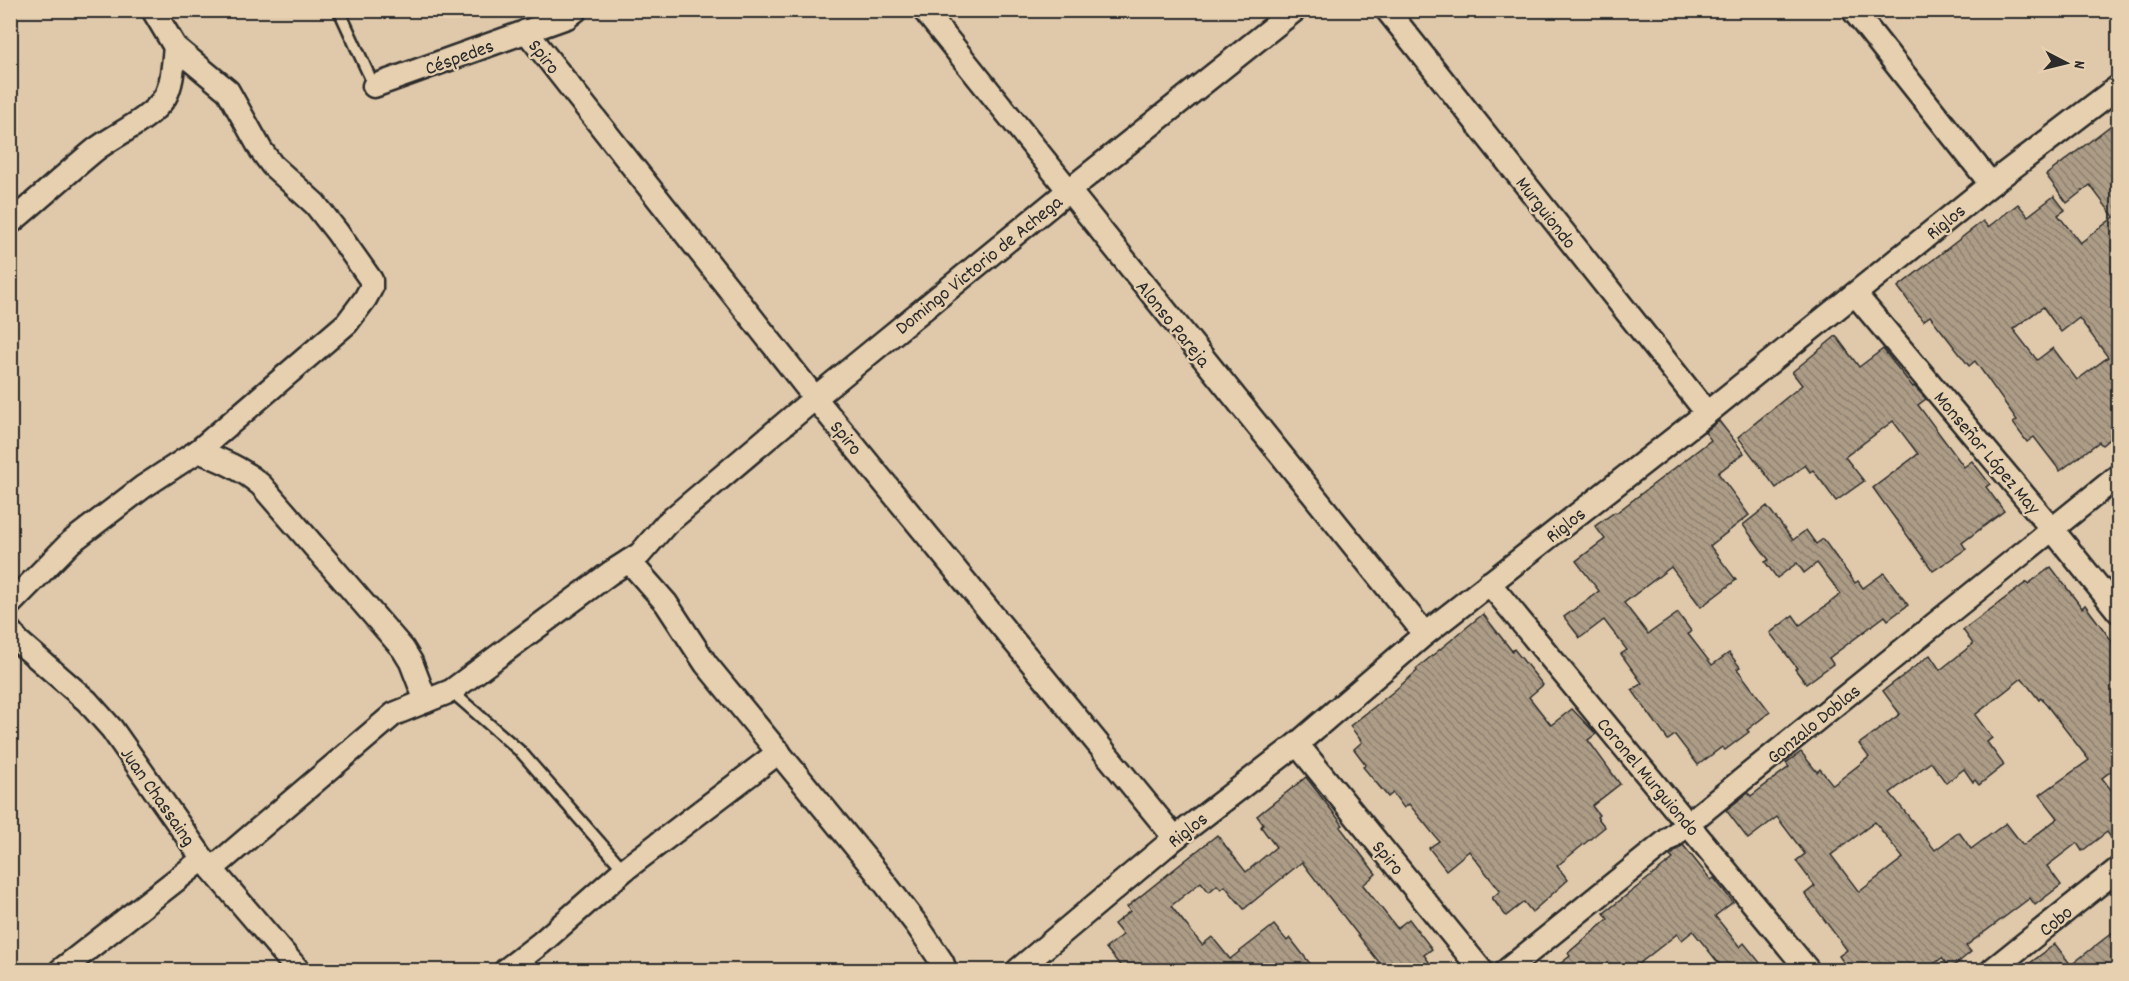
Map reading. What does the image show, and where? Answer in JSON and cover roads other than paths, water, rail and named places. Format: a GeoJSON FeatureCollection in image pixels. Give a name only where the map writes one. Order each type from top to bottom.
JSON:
{"type":"FeatureCollection","features":[{"type":"Feature","properties":{"kind":"street"},"geometry":{"type":"LineString","coordinates":[[10,604],[71,542],[96,521],[198,451],[347,323],[371,288],[371,280],[338,232],[315,204],[272,165],[261,150],[228,91],[175,47],[153,10]]}},
{"type":"Feature","properties":{"kind":"street","name":"Céspedes"},"geometry":{"type":"LineString","coordinates":[[374,86],[567,17],[576,10]]}},
{"type":"Feature","properties":{"kind":"street","name":"Alonso Pareja"},"geometry":{"type":"LineString","coordinates":[[924,10],[1425,634]]}},
{"type":"Feature","properties":{"kind":"street","name":"Domingo Victorio de Achega"},"geometry":{"type":"LineString","coordinates":[[61,970],[207,864],[394,714],[451,691],[640,554],[666,524],[815,398],[1068,191],[1295,10]]}},
{"type":"Feature","properties":{"kind":"street","name":"Murguiondo"},"geometry":{"type":"LineString","coordinates":[[1387,10],[1707,413]]}},
{"type":"Feature","properties":{"kind":"street"},"geometry":{"type":"LineString","coordinates":[[1853,10],[1990,184]]}},
{"type":"Feature","properties":{"kind":"street","name":"Spiro"},"geometry":{"type":"LineString","coordinates":[[526,31],[815,398],[1175,838]]}},
{"type":"Feature","properties":{"kind":"street"},"geometry":{"type":"LineString","coordinates":[[10,223],[96,150],[156,107],[166,96],[171,79],[175,47]]}},
{"type":"Feature","properties":{"kind":"street","name":"Riglos"},"geometry":{"type":"LineString","coordinates":[[1030,967],[1175,838],[1297,744],[1425,634],[1707,413],[1990,184],[2118,87]]}},
{"type":"Feature","properties":{"kind":"street","name":"Monseñor López May"},"geometry":{"type":"LineString","coordinates":[[1855,294],[2118,611]]}},
{"type":"Feature","properties":{"kind":"street"},"geometry":{"type":"LineString","coordinates":[[198,451],[227,462],[250,475],[261,485],[403,649],[411,662],[426,701]]}},
{"type":"Feature","properties":{"kind":"street","name":"Gonzalo Doblas"},"geometry":{"type":"LineString","coordinates":[[1507,970],[2118,476]]}},
{"type":"Feature","properties":{"kind":"street"},"geometry":{"type":"LineString","coordinates":[[629,561],[666,603],[706,664],[874,869],[917,925],[945,970]]}},
{"type":"Feature","properties":{"kind":"street","name":"Coronel Murguiondo"},"geometry":{"type":"LineString","coordinates":[[1489,583],[1808,970]]}},
{"type":"Feature","properties":{"kind":"street","name":"Juan Chassaing"},"geometry":{"type":"LineString","coordinates":[[10,631],[32,654],[87,701],[112,729],[207,864],[297,970]]}},
{"type":"Feature","properties":{"kind":"street","name":"Spiro"},"geometry":{"type":"LineString","coordinates":[[1297,744],[1481,970]]}},
{"type":"Feature","properties":{"kind":"street"},"geometry":{"type":"LineString","coordinates":[[506,970],[541,943],[624,870],[779,752]]}},
{"type":"Feature","properties":{"kind":"street","name":"Cobo"},"geometry":{"type":"LineString","coordinates":[[1992,970],[2118,869]]}},
{"type":"Feature","properties":{"kind":"lane"},"geometry":{"type":"LineString","coordinates":[[339,10],[374,86]]}},
{"type":"Feature","properties":{"kind":"lane"},"geometry":{"type":"LineString","coordinates":[[451,691],[521,752],[624,870]]}}]}
